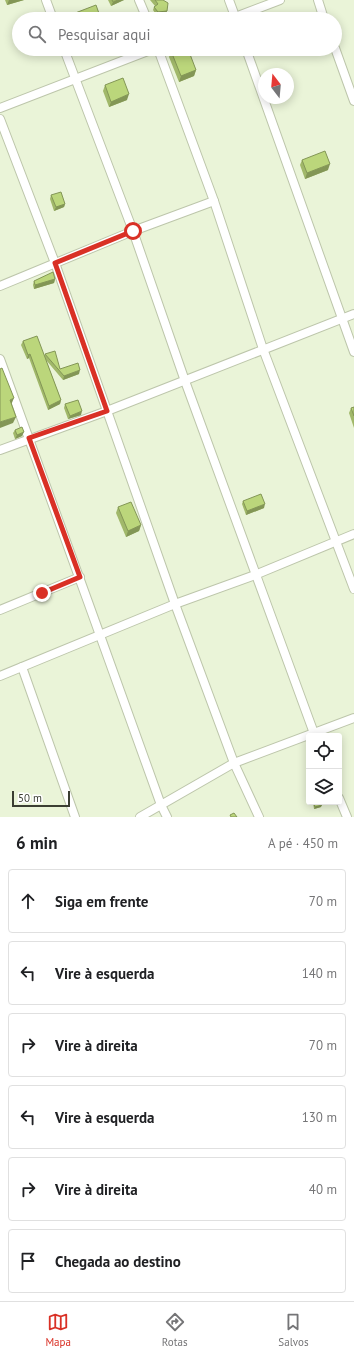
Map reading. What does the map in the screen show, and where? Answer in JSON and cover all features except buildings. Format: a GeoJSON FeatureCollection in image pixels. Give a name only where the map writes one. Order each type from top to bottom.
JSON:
{"type":"FeatureCollection","features":[{"type":"Feature","properties":{"kind":"street"},"geometry":{"type":"LineString","coordinates":[[46,0],[50,12]]}},
{"type":"Feature","properties":{"kind":"street"},"geometry":{"type":"LineString","coordinates":[[139,0],[143,12]]}},
{"type":"Feature","properties":{"kind":"street"},"geometry":{"type":"LineString","coordinates":[[229,0],[232,12]]}},
{"type":"Feature","properties":{"kind":"street"},"geometry":{"type":"LineString","coordinates":[[249,12],[280,0]]}},
{"type":"Feature","properties":{"kind":"street"},"geometry":{"type":"LineString","coordinates":[[318,0],[322,12]]}},
{"type":"Feature","properties":{"kind":"street"},"geometry":{"type":"LineString","coordinates":[[67,56],[133,231],[254,575],[313,733]]}},
{"type":"Feature","properties":{"kind":"street"},"geometry":{"type":"LineString","coordinates":[[0,108],[134,56]]}},
{"type":"Feature","properties":{"kind":"street"},"geometry":{"type":"LineString","coordinates":[[161,56],[214,201],[263,349],[354,589]]}},
{"type":"Feature","properties":{"kind":"street"},"geometry":{"type":"LineString","coordinates":[[248,56],[354,352]]}},
{"type":"Feature","properties":{"kind":"street"},"geometry":{"type":"LineString","coordinates":[[338,56],[354,101]]}},
{"type":"Feature","properties":{"kind":"street"},"geometry":{"type":"LineString","coordinates":[[0,119],[55,263],[175,604],[234,763],[259,817]]}},
{"type":"Feature","properties":{"kind":"street"},"geometry":{"type":"LineString","coordinates":[[0,286],[133,231],[214,201]]}},
{"type":"Feature","properties":{"kind":"street"},"geometry":{"type":"LineString","coordinates":[[0,450],[29,438],[107,411],[354,314]]}},
{"type":"Feature","properties":{"kind":"street"},"geometry":{"type":"LineString","coordinates":[[0,359],[80,577],[161,805],[167,817]]}},
{"type":"Feature","properties":{"kind":"street"},"geometry":{"type":"LineString","coordinates":[[0,676],[175,604],[254,575],[354,534]]}},
{"type":"Feature","properties":{"kind":"street"},"geometry":{"type":"LineString","coordinates":[[0,610],[80,577]]}},
{"type":"Feature","properties":{"kind":"street"},"geometry":{"type":"LineString","coordinates":[[22,667],[74,817]]}},
{"type":"Feature","properties":{"kind":"street"},"geometry":{"type":"LineString","coordinates":[[319,733],[354,718]]}},
{"type":"Feature","properties":{"kind":"street"},"geometry":{"type":"LineString","coordinates":[[140,817],[234,763],[306,738]]}},
{"type":"Feature","properties":{"kind":"street"},"geometry":{"type":"LineString","coordinates":[[342,805],[347,817]]}},
{"type":"Feature","properties":{"kind":"route"},"geometry":{"type":"LineString","coordinates":[[42,593],[80,577],[29,438],[107,411],[55,263],[133,231]]}}]}
